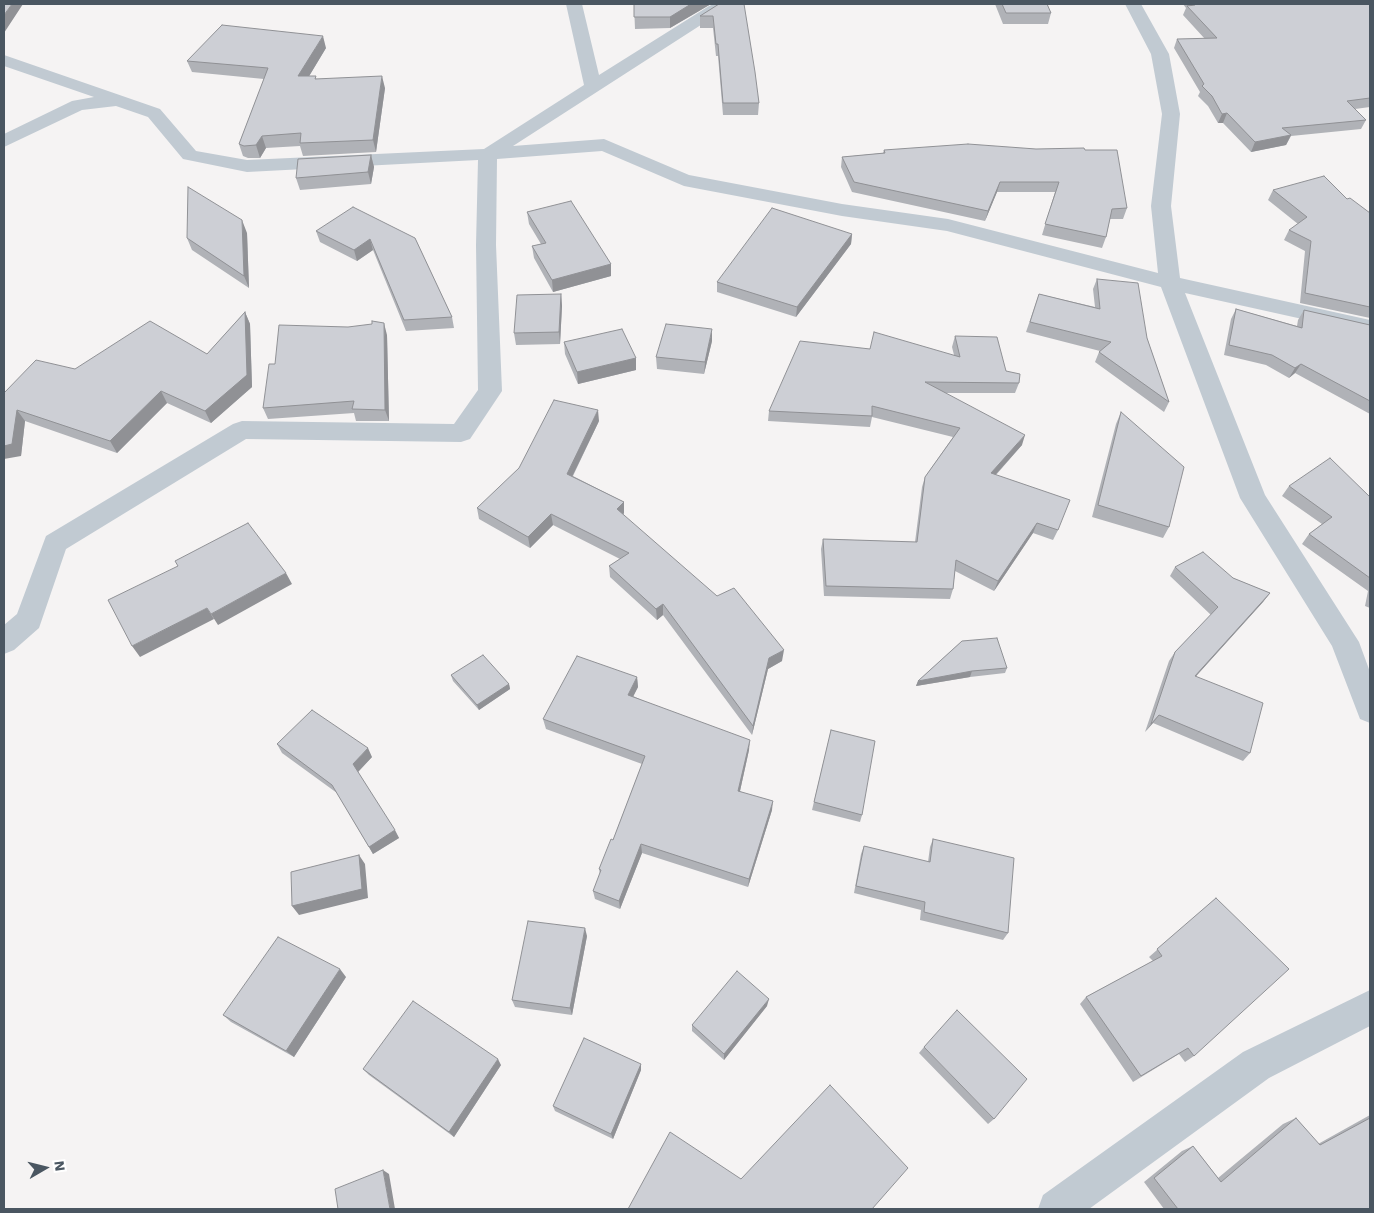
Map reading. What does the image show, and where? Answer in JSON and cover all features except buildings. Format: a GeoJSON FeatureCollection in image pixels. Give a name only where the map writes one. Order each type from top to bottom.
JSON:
{"type":"FeatureCollection","features":[{"type":"Feature","properties":{"kind":"street"},"geometry":{"type":"LineString","coordinates":[[574,4],[593,87]]}},
{"type":"Feature","properties":{"kind":"street"},"geometry":{"type":"LineString","coordinates":[[488,154],[715,9],[727,4]]}},
{"type":"Feature","properties":{"kind":"street"},"geometry":{"type":"LineString","coordinates":[[1133,4],[1160,54],[1171,114],[1161,206],[1170,283],[1253,498],[1345,642],[1370,710]]}},
{"type":"Feature","properties":{"kind":"street"},"geometry":{"type":"LineString","coordinates":[[4,60],[154,113],[190,156],[247,166],[488,154],[604,145],[684,180],[842,210],[948,225],[1170,283],[1370,326]]}},
{"type":"Feature","properties":{"kind":"street"},"geometry":{"type":"LineString","coordinates":[[4,141],[78,105],[117,100]]}},
{"type":"Feature","properties":{"kind":"street"},"geometry":{"type":"LineString","coordinates":[[4,642],[29,620],[55,543],[242,430],[461,433],[490,391],[486,245],[488,154]]}},
{"type":"Feature","properties":{"kind":"street"},"geometry":{"type":"LineString","coordinates":[[1057,1209],[1256,1064],[1370,1008]]}}]}
